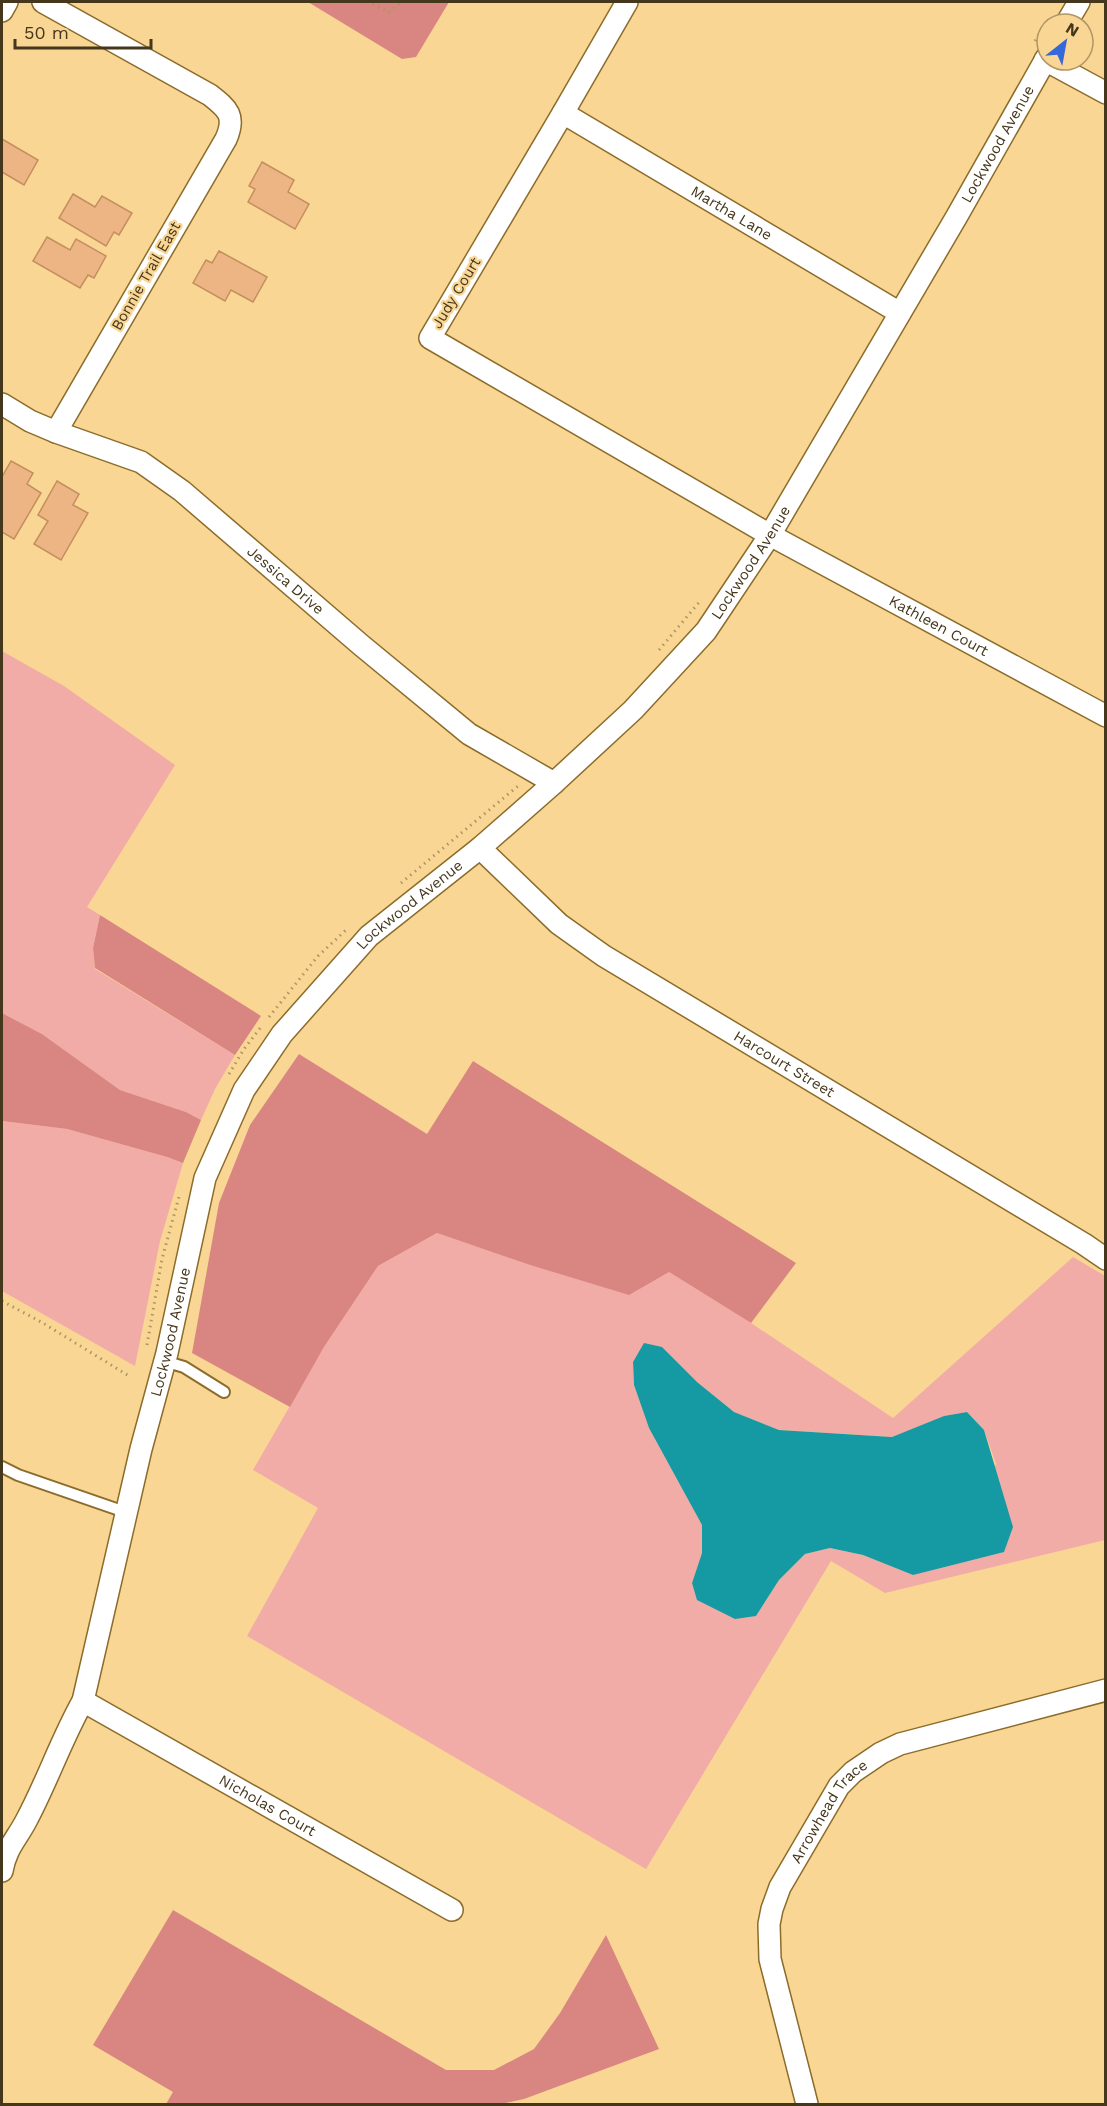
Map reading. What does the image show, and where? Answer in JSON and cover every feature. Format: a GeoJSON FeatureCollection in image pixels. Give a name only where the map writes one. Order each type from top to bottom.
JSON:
{"type":"FeatureCollection","features":[{"type":"Feature","properties":{"kind":"street"},"geometry":{"type":"LineString","coordinates":[[2,11],[7,2]]}},
{"type":"Feature","properties":{"kind":"street","name":"Bonnie Trail East"},"geometry":{"type":"LineString","coordinates":[[43,2],[210,95],[224,106],[231,118],[226,139],[56,432]]}},
{"type":"Feature","properties":{"kind":"street","name":"Judy Court"},"geometry":{"type":"LineString","coordinates":[[627,2],[430,338],[770,536]]}},
{"type":"Feature","properties":{"kind":"street","name":"Lockwood Avenue"},"geometry":{"type":"LineString","coordinates":[[3,1859],[26,1821],[71,1722],[83,1701],[128,1513],[141,1449],[155,1358],[205,1178],[244,1090],[282,1034],[369,936],[480,848],[554,783],[633,710],[706,631],[770,536],[900,314],[1035,66]]}},
{"type":"Feature","properties":{"kind":"street"},"geometry":{"type":"LineString","coordinates":[[1070,72],[1106,93]]}},
{"type":"Feature","properties":{"kind":"street","name":"Martha Lane"},"geometry":{"type":"LineString","coordinates":[[563,113],[900,314]]}},
{"type":"Feature","properties":{"kind":"street","name":"Jessica Drive"},"geometry":{"type":"LineString","coordinates":[[2,404],[56,432],[141,462],[156,471],[469,734],[554,783]]}},
{"type":"Feature","properties":{"kind":"street","name":"Kathleen Court"},"geometry":{"type":"LineString","coordinates":[[770,536],[1106,716]]}},
{"type":"Feature","properties":{"kind":"street","name":"Harcourt Street"},"geometry":{"type":"LineString","coordinates":[[480,848],[559,924],[604,956],[1106,1259]]}},
{"type":"Feature","properties":{"kind":"street","name":"Arrowhead Trace"},"geometry":{"type":"LineString","coordinates":[[807,2104],[770,1959],[769,1924],[780,1887],[839,1786],[881,1753],[900,1744],[1106,1690]]}},
{"type":"Feature","properties":{"kind":"street","name":"Nicholas Court"},"geometry":{"type":"LineString","coordinates":[[83,1701],[452,1910]]}},
{"type":"Feature","properties":{"kind":"lane"},"geometry":{"type":"LineString","coordinates":[[155,1358],[184,1367],[224,1392]]}},
{"type":"Feature","properties":{"kind":"lane"},"geometry":{"type":"LineString","coordinates":[[2,1467],[18,1475],[128,1513]]}},
{"type":"Feature","properties":{"kind":"path"},"geometry":{"type":"LineString","coordinates":[[367,2],[389,12],[402,2]]}},
{"type":"Feature","properties":{"kind":"path"},"geometry":{"type":"LineString","coordinates":[[654,657],[706,593]]}},
{"type":"Feature","properties":{"kind":"path"},"geometry":{"type":"LineString","coordinates":[[395,889],[535,772]]}},
{"type":"Feature","properties":{"kind":"path"},"geometry":{"type":"LineString","coordinates":[[224,1083],[244,1049],[286,993],[318,956],[351,925]]}},
{"type":"Feature","properties":{"kind":"path"},"geometry":{"type":"LineString","coordinates":[[155,1358],[162,1259],[182,1187]]}},
{"type":"Feature","properties":{"kind":"path"},"geometry":{"type":"LineString","coordinates":[[2,1301],[43,1323],[129,1376]]}},
{"type":"Feature","properties":{"kind":"shaded area"},"geometry":{"type":"Polygon","coordinates":[[[308,2],[449,2],[416,57],[402,59],[308,2]]]}},
{"type":"Feature","properties":{"kind":"shaded area"},"geometry":{"type":"Polygon","coordinates":[[[2,651],[64,686],[175,765],[87,907],[100,915],[93,948],[95,969],[235,1055],[215,1089],[201,1120],[186,1112],[120,1090],[42,1034],[2,1013],[2,651]]]}},
{"type":"Feature","properties":{"kind":"shaded area"},"geometry":{"type":"Polygon","coordinates":[[[100,915],[261,1016],[235,1055],[95,968],[93,948],[100,915]]]}},
{"type":"Feature","properties":{"kind":"shaded area"},"geometry":{"type":"Polygon","coordinates":[[[2,1013],[42,1034],[120,1090],[186,1112],[201,1120],[183,1163],[67,1129],[2,1121],[2,1013]]]}},
{"type":"Feature","properties":{"kind":"shaded area"},"geometry":{"type":"Polygon","coordinates":[[[299,1054],[427,1134],[473,1061],[796,1263],[751,1323],[669,1272],[629,1295],[527,1264],[437,1233],[378,1266],[324,1347],[290,1407],[192,1353],[219,1203],[250,1125],[299,1054]]]}},
{"type":"Feature","properties":{"kind":"shaded area"},"geometry":{"type":"Polygon","coordinates":[[[2,1121],[67,1129],[183,1163],[160,1241],[135,1366],[2,1291],[2,1121]]]}},
{"type":"Feature","properties":{"kind":"shaded area"},"geometry":{"type":"Polygon","coordinates":[[[437,1233],[527,1264],[669,1272],[751,1323],[893,1418],[1073,1257],[1105,1276],[1105,1540],[885,1593],[831,1561],[646,1869],[247,1636],[318,1508],[253,1470],[324,1347],[378,1266],[437,1233]],[[633,1362],[634,1385],[649,1428],[702,1525],[702,1553],[692,1583],[756,1616],[779,1580],[805,1554],[830,1548],[863,1555],[913,1575],[996,1464],[984,1430],[967,1412],[944,1416],[893,1437],[779,1430],[734,1412],[697,1382],[633,1362]]]}},
{"type":"Feature","properties":{"kind":"shaded area"},"geometry":{"type":"Polygon","coordinates":[[[173,1910],[446,2070],[494,2070],[534,2049],[560,2013],[606,1935],[659,2049],[524,2099],[501,2104],[166,2104],[173,2092],[93,2045],[173,1910]]]}},
{"type":"Feature","properties":{"kind":"water"},"geometry":{"type":"Polygon","coordinates":[[[644,1343],[662,1347],[697,1382],[734,1412],[779,1430],[892,1437],[944,1416],[967,1412],[984,1430],[1013,1527],[1004,1552],[913,1575],[863,1555],[830,1548],[805,1554],[779,1580],[756,1616],[735,1619],[697,1600],[692,1583],[702,1553],[702,1525],[649,1428],[634,1385],[633,1362],[644,1343]]]}},
{"type":"Feature","properties":{"kind":"building"},"geometry":{"type":"Polygon","coordinates":[[[2,139],[38,160],[24,185],[2,172],[2,139]]]}},
{"type":"Feature","properties":{"kind":"building"},"geometry":{"type":"Polygon","coordinates":[[[262,162],[294,180],[288,192],[309,204],[295,229],[248,202],[255,189],[249,186],[262,162]]]}},
{"type":"Feature","properties":{"kind":"building"},"geometry":{"type":"Polygon","coordinates":[[[73,194],[95,207],[102,196],[132,213],[119,235],[114,232],[106,246],[59,218],[73,194]]]}},
{"type":"Feature","properties":{"kind":"building"},"geometry":{"type":"Polygon","coordinates":[[[47,237],[70,250],[76,239],[106,256],[94,278],[88,275],[80,288],[33,261],[47,237]]]}},
{"type":"Feature","properties":{"kind":"building"},"geometry":{"type":"Polygon","coordinates":[[[219,251],[267,277],[253,302],[231,290],[225,301],[193,283],[206,260],[212,263],[219,251]]]}},
{"type":"Feature","properties":{"kind":"building"},"geometry":{"type":"Polygon","coordinates":[[[11,461],[33,473],[27,484],[41,493],[14,539],[2,532],[2,477],[11,461]]]}},
{"type":"Feature","properties":{"kind":"building"},"geometry":{"type":"Polygon","coordinates":[[[57,481],[79,494],[73,505],[88,513],[61,560],[34,544],[48,521],[38,515],[57,481]]]}}]}
